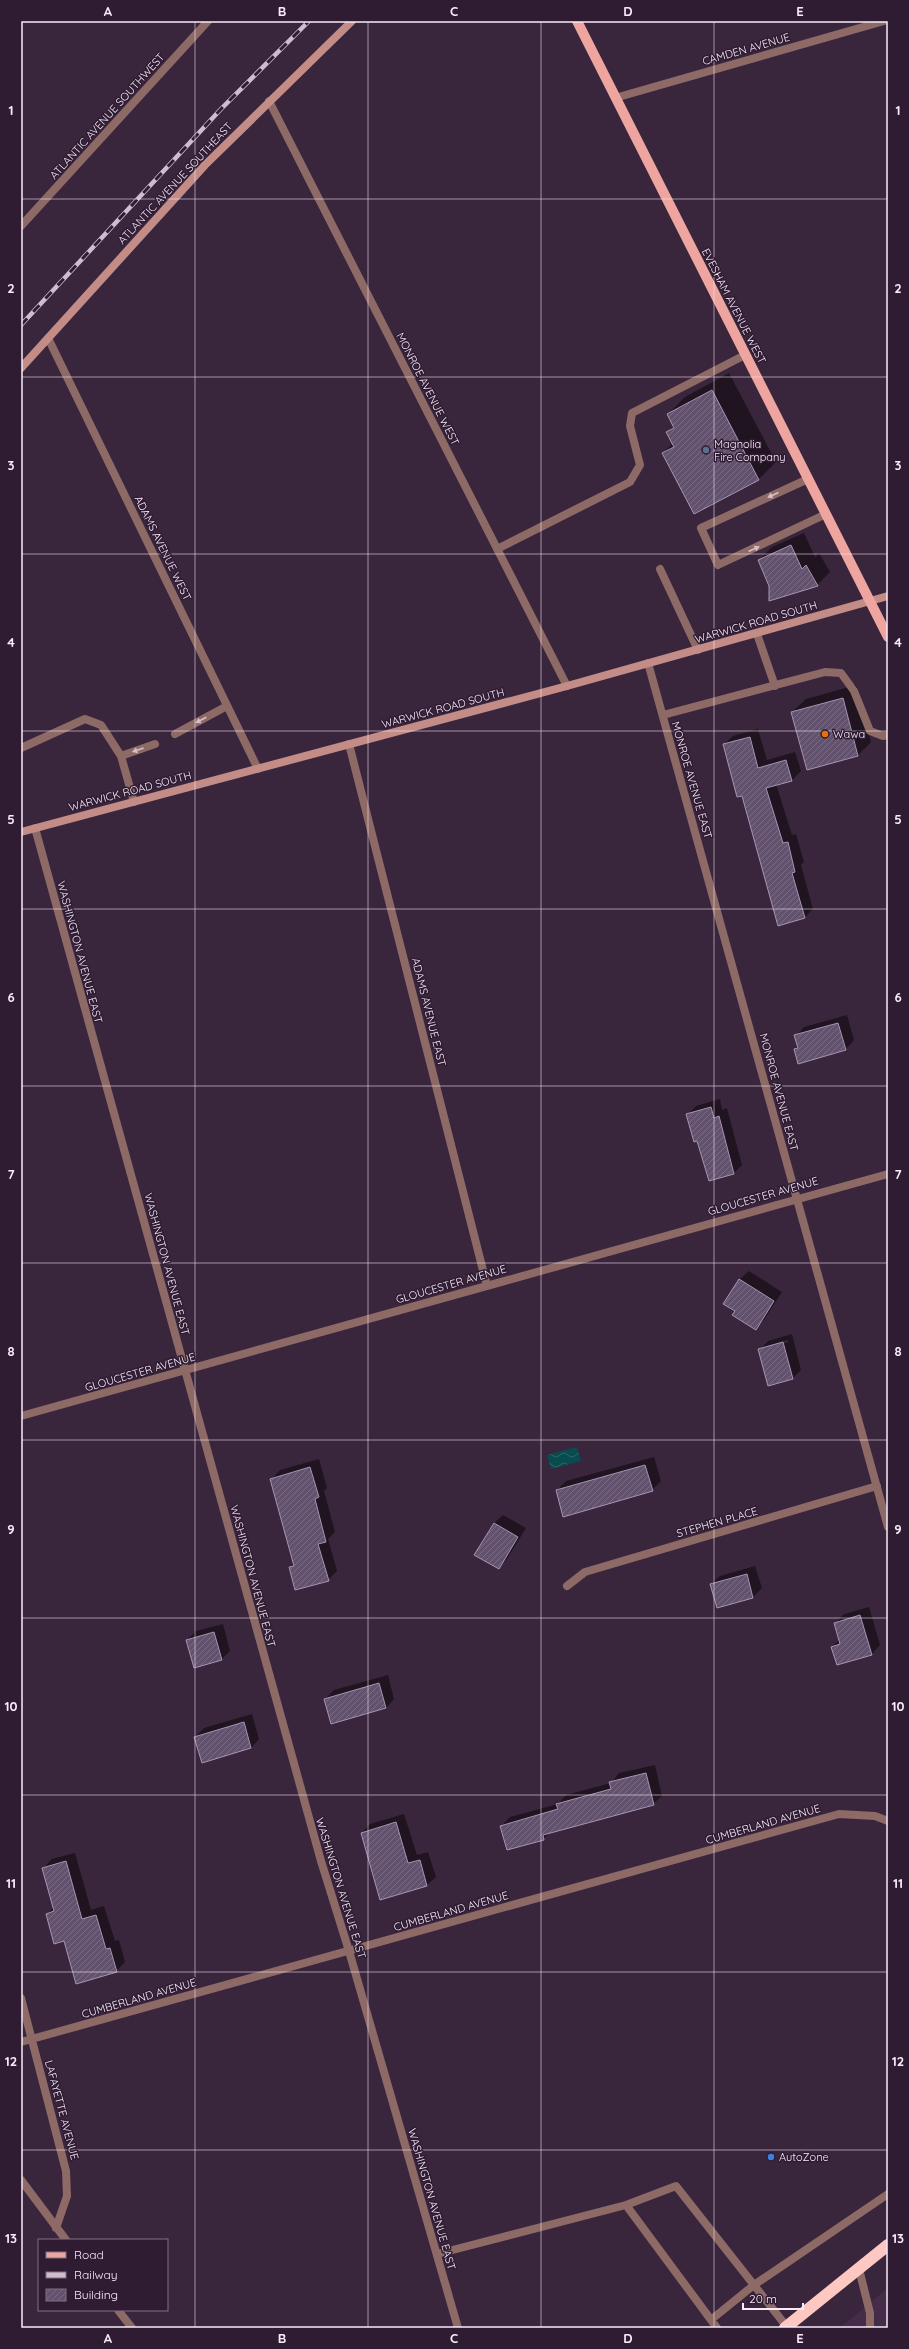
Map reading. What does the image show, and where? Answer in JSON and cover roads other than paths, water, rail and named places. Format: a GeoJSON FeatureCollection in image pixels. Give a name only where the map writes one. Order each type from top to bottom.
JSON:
{"type":"FeatureCollection","features":[{"type":"Feature","properties":{"kind":"highway"},"geometry":{"type":"LineString","coordinates":[[786,2327],[888,2245]]}},
{"type":"Feature","properties":{"kind":"main road","name":"EVESHAM AVENUE WEST"},"geometry":{"type":"LineString","coordinates":[[577,21],[614,98],[888,637]]}},
{"type":"Feature","properties":{"kind":"street","name":"ATLANTIC AVENUE SOUTHWEST"},"geometry":{"type":"LineString","coordinates":[[21,226],[208,21]]}},
{"type":"Feature","properties":{"kind":"street","name":"ATLANTIC AVENUE SOUTHEAST"},"geometry":{"type":"LineString","coordinates":[[21,368],[205,165],[352,21]]}},
{"type":"Feature","properties":{"kind":"street","name":"CAMDEN AVENUE"},"geometry":{"type":"LineString","coordinates":[[614,98],[884,21]]}},
{"type":"Feature","properties":{"kind":"street","name":"MONROE AVENUE WEST"},"geometry":{"type":"LineString","coordinates":[[269,101],[567,686]]}},
{"type":"Feature","properties":{"kind":"street","name":"ADAMS AVENUE WEST"},"geometry":{"type":"LineString","coordinates":[[48,338],[258,769]]}},
{"type":"Feature","properties":{"kind":"street"},"geometry":{"type":"LineString","coordinates":[[497,549],[630,482],[640,465],[630,426],[632,413],[745,355]]}},
{"type":"Feature","properties":{"kind":"street"},"geometry":{"type":"LineString","coordinates":[[808,479],[701,528],[718,565],[826,514]]}},
{"type":"Feature","properties":{"kind":"street"},"geometry":{"type":"LineString","coordinates":[[660,569],[698,650]]}},
{"type":"Feature","properties":{"kind":"street","name":"WARWICK ROAD SOUTH"},"geometry":{"type":"LineString","coordinates":[[21,832],[567,686],[757,634],[888,596]]}},
{"type":"Feature","properties":{"kind":"street"},"geometry":{"type":"LineString","coordinates":[[757,634],[775,686]]}},
{"type":"Feature","properties":{"kind":"street","name":"MONROE AVENUE EAST"},"geometry":{"type":"LineString","coordinates":[[648,663],[888,1527]]}},
{"type":"Feature","properties":{"kind":"street"},"geometry":{"type":"LineString","coordinates":[[663,715],[825,672],[841,673],[854,691],[870,731],[883,736],[888,734]]}},
{"type":"Feature","properties":{"kind":"street"},"geometry":{"type":"LineString","coordinates":[[175,734],[228,706]]}},
{"type":"Feature","properties":{"kind":"street"},"geometry":{"type":"LineString","coordinates":[[21,748],[85,719],[101,725],[121,756],[134,802]]}},
{"type":"Feature","properties":{"kind":"street"},"geometry":{"type":"LineString","coordinates":[[121,756],[155,744]]}},
{"type":"Feature","properties":{"kind":"street","name":"ADAMS AVENUE EAST"},"geometry":{"type":"LineString","coordinates":[[349,744],[487,1286]]}},
{"type":"Feature","properties":{"kind":"street","name":"WASHINGTON AVENUE EAST"},"geometry":{"type":"LineString","coordinates":[[35,828],[320,1861],[349,1951],[458,2328]]}},
{"type":"Feature","properties":{"kind":"street","name":"GLOUCESTER AVENUE"},"geometry":{"type":"LineString","coordinates":[[21,1416],[796,1198],[888,1174]]}},
{"type":"Feature","properties":{"kind":"street","name":"STEPHEN PLACE"},"geometry":{"type":"LineString","coordinates":[[567,1586],[585,1572],[877,1486]]}},
{"type":"Feature","properties":{"kind":"street","name":"CUMBERLAND AVENUE"},"geometry":{"type":"LineString","coordinates":[[21,2042],[839,1814],[876,1816],[888,1821]]}},
{"type":"Feature","properties":{"kind":"street","name":"LAFAYETTE AVENUE"},"geometry":{"type":"LineString","coordinates":[[21,1998],[66,2171],[67,2196],[56,2228]]}},
{"type":"Feature","properties":{"kind":"street"},"geometry":{"type":"LineString","coordinates":[[21,2180],[65,2239]]}},
{"type":"Feature","properties":{"kind":"street"},"geometry":{"type":"LineString","coordinates":[[437,2254],[626,2205],[676,2186],[786,2327]]}},
{"type":"Feature","properties":{"kind":"street"},"geometry":{"type":"LineString","coordinates":[[712,2318],[754,2285],[888,2194]]}},
{"type":"Feature","properties":{"kind":"street"},"geometry":{"type":"LineString","coordinates":[[626,2205],[712,2318],[717,2328]]}},
{"type":"Feature","properties":{"kind":"street"},"geometry":{"type":"LineString","coordinates":[[859,2269],[870,2313],[870,2328]]}},
{"type":"Feature","properties":{"kind":"street"},"geometry":{"type":"LineString","coordinates":[[119,2311],[132,2328]]}},
{"type":"Feature","properties":{"kind":"water"},"geometry":{"type":"Polygon","coordinates":[[[577,1447],[581,1461],[551,1469],[547,1455],[577,1447]]]}},
{"type":"Feature","properties":{"kind":"railway"},"geometry":{"type":"LineString","coordinates":[[21,325],[221,109],[309,21]]}},
{"type":"Feature","properties":{"kind":"place","name":"Magnolia Fire Company"},"geometry":{"type":"Point","coordinates":[706,450]}},
{"type":"Feature","properties":{"kind":"place","name":"Wawa"},"geometry":{"type":"Point","coordinates":[825,734]}},
{"type":"Feature","properties":{"kind":"place","name":"AutoZone"},"geometry":{"type":"Point","coordinates":[771,2157]}}]}
